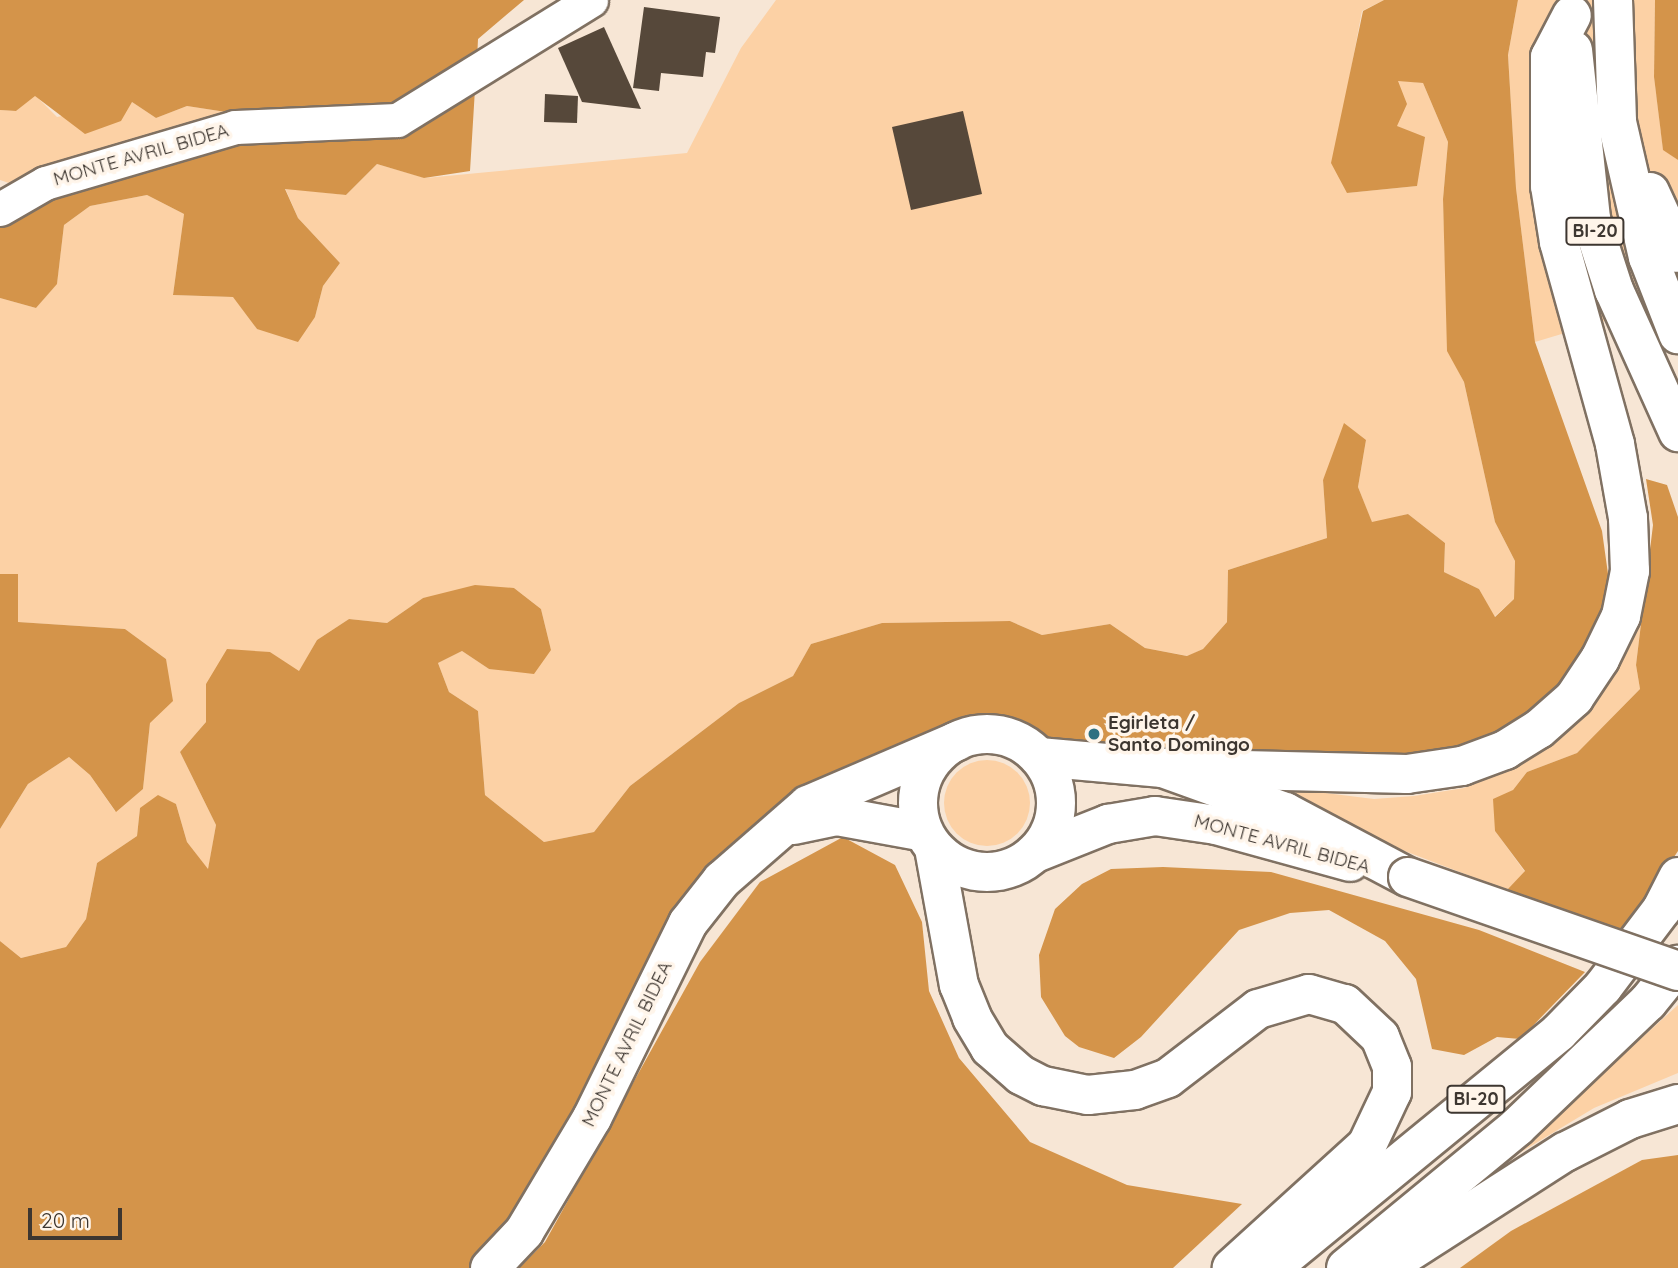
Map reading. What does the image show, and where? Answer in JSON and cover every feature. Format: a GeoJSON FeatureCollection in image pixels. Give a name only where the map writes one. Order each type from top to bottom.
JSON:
{"type":"FeatureCollection","features":[{"type":"Feature","properties":{"kind":"main road","name":"BI-20"},"geometry":{"type":"LineString","coordinates":[[1612,0],[1617,122],[1648,257],[1678,334]]}},
{"type":"Feature","properties":{"kind":"main road","name":"BI-20"},"geometry":{"type":"LineString","coordinates":[[1572,8],[1575,90],[1591,219],[1614,290],[1678,432]]}},
{"type":"Feature","properties":{"kind":"main road"},"geometry":{"type":"LineString","coordinates":[[1163,768],[1406,774],[1462,765],[1505,750],[1539,729],[1574,698],[1600,659],[1621,616],[1630,571],[1628,518],[1615,444],[1559,242],[1550,186],[1550,57],[1572,8]]}},
{"type":"Feature","properties":{"kind":"main road"},"geometry":{"type":"LineString","coordinates":[[1613,51],[1650,192],[1678,253]]}},
{"type":"Feature","properties":{"kind":"main road"},"geometry":{"type":"LineString","coordinates":[[929,840],[948,860],[984,872],[1020,864],[1035,853],[1054,823],[1057,806],[1049,771],[1039,757],[1000,736],[957,741],[942,751],[922,780],[919,806],[929,840],[959,985],[972,1018],[990,1048],[1021,1075],[1044,1087],[1088,1095],[1135,1090],[1168,1078],[1258,1009],[1309,994],[1345,1004],[1380,1037],[1392,1067],[1392,1092],[1367,1144],[1232,1268]]}},
{"type":"Feature","properties":{"kind":"main road","name":"MONTE AVRIL BIDEA"},"geometry":{"type":"LineString","coordinates":[[490,1268],[524,1232],[592,1118],[688,923],[738,862],[776,831],[839,789],[957,741]]}},
{"type":"Feature","properties":{"kind":"main road","name":"MONTE AVRIL BIDEA"},"geometry":{"type":"LineString","coordinates":[[1039,757],[1163,768],[1285,812],[1408,877]]}},
{"type":"Feature","properties":{"kind":"main road","name":"MONTE AVRIL BIDEA"},"geometry":{"type":"LineString","coordinates":[[776,831],[837,816],[929,840]]}},
{"type":"Feature","properties":{"kind":"main road","name":"MONTE AVRIL BIDEA"},"geometry":{"type":"LineString","coordinates":[[1035,853],[1108,824],[1155,816],[1216,825],[1408,877],[1678,971]]}},
{"type":"Feature","properties":{"kind":"main road","name":"BI-20"},"geometry":{"type":"LineString","coordinates":[[1270,1268],[1559,1032],[1603,987],[1662,909],[1678,877]]}},
{"type":"Feature","properties":{"kind":"main road","name":"BI-20"},"geometry":{"type":"LineString","coordinates":[[1346,1268],[1526,1119],[1648,1002],[1678,965]]}},
{"type":"Feature","properties":{"kind":"main road"},"geometry":{"type":"LineString","coordinates":[[1384,1268],[1565,1152],[1630,1119],[1678,1104]]}},
{"type":"Feature","properties":{"kind":"street","name":"MONTE AVRIL BIDEA"},"geometry":{"type":"LineString","coordinates":[[0,209],[45,183],[235,127],[397,120],[591,0]]}},
{"type":"Feature","properties":{"kind":"shaded area"},"geometry":{"type":"Polygon","coordinates":[[[0,0],[524,0],[478,39],[477,60],[395,109],[239,114],[187,106],[156,118],[132,102],[121,121],[85,134],[35,96],[16,111],[0,110],[0,0]]]}},
{"type":"Feature","properties":{"kind":"shaded area"},"geometry":{"type":"Polygon","coordinates":[[[776,0],[1384,0],[1362,11],[1349,80],[1347,193],[1417,186],[1397,126],[1397,80],[1423,83],[1448,142],[1443,199],[1448,351],[1464,382],[1495,522],[1515,561],[1514,599],[1494,617],[1479,589],[1444,572],[1445,543],[1408,514],[1372,523],[1358,487],[1366,440],[1334,460],[1323,480],[1327,538],[1228,570],[1227,622],[1203,649],[1188,656],[1145,648],[1110,624],[1042,635],[1010,621],[882,623],[811,644],[793,676],[739,703],[630,786],[594,832],[544,842],[485,795],[478,711],[449,692],[438,663],[462,651],[489,669],[551,650],[541,609],[514,588],[423,598],[387,623],[349,619],[317,640],[299,672],[270,652],[206,684],[206,722],[180,752],[216,825],[208,870],[187,842],[176,804],[140,808],[137,836],[97,863],[86,919],[66,947],[21,958],[0,941],[0,829],[28,784],[69,757],[90,775],[115,811],[143,789],[150,723],[166,659],[125,629],[17,622],[18,574],[0,574],[0,298],[36,308],[57,283],[64,225],[90,206],[147,195],[184,214],[173,295],[234,297],[257,329],[315,317],[323,286],[340,263],[298,218],[285,188],[346,195],[377,164],[425,178],[687,153],[741,48],[776,0]]]}},
{"type":"Feature","properties":{"kind":"shaded area"},"geometry":{"type":"Polygon","coordinates":[[[1384,0],[1518,0],[1508,55],[1516,188],[1535,342],[1602,531],[1609,581],[1597,629],[1577,674],[1519,731],[1449,755],[1313,756],[1053,744],[1030,730],[997,722],[962,725],[744,841],[531,1201],[473,1268],[0,1268],[0,941],[21,958],[66,947],[86,919],[97,863],[137,836],[140,808],[158,795],[176,804],[187,842],[208,869],[216,825],[180,752],[206,722],[206,684],[227,649],[270,652],[299,671],[317,640],[349,619],[387,623],[423,598],[475,585],[514,588],[541,609],[551,650],[534,674],[489,669],[462,651],[438,663],[449,692],[478,711],[485,795],[544,842],[594,832],[630,786],[739,703],[793,676],[811,644],[882,623],[1010,621],[1042,635],[1110,624],[1145,648],[1187,656],[1203,649],[1227,622],[1228,570],[1327,538],[1323,480],[1344,423],[1366,440],[1358,487],[1372,522],[1408,514],[1445,543],[1444,572],[1479,589],[1495,617],[1514,599],[1515,561],[1495,522],[1464,382],[1447,351],[1443,199],[1448,142],[1423,83],[1398,81],[1407,104],[1397,126],[1425,137],[1417,186],[1347,193],[1331,163],[1363,11],[1384,0]]]}},
{"type":"Feature","properties":{"kind":"shaded area"},"geometry":{"type":"Polygon","coordinates":[[[1518,0],[1655,0],[1654,77],[1663,149],[1678,160],[1678,299],[1535,342],[1516,188],[1508,55],[1518,0]]]}},
{"type":"Feature","properties":{"kind":"shaded area"},"geometry":{"type":"Polygon","coordinates":[[[1655,0],[1678,0],[1678,160],[1663,150],[1654,77],[1655,0]]]}},
{"type":"Feature","properties":{"kind":"shaded area"},"geometry":{"type":"Polygon","coordinates":[[[475,89],[470,171],[424,178],[377,164],[346,195],[285,189],[298,218],[340,263],[323,286],[315,317],[298,342],[257,329],[233,297],[173,295],[184,214],[147,195],[90,206],[64,225],[57,284],[36,308],[0,298],[0,225],[41,199],[127,167],[475,89]]]}},
{"type":"Feature","properties":{"kind":"shaded area"},"geometry":{"type":"Polygon","coordinates":[[[35,95],[57,117],[132,102],[156,118],[187,106],[239,114],[163,131],[9,183],[0,180],[0,110],[16,111],[35,95]]]}},
{"type":"Feature","properties":{"kind":"shaded area"},"geometry":{"type":"Polygon","coordinates":[[[1646,479],[1667,485],[1678,517],[1678,851],[1624,932],[1507,890],[1525,871],[1495,831],[1493,799],[1513,790],[1527,772],[1577,753],[1640,689],[1636,665],[1653,525],[1646,479]]]}},
{"type":"Feature","properties":{"kind":"shaded area"},"geometry":{"type":"Polygon","coordinates":[[[0,574],[18,574],[18,622],[125,629],[166,659],[173,701],[150,723],[143,789],[116,812],[90,775],[69,757],[28,784],[0,829],[0,574]]]}},
{"type":"Feature","properties":{"kind":"shaded area"},"geometry":{"type":"Polygon","coordinates":[[[1643,607],[1636,665],[1640,689],[1577,753],[1527,772],[1513,790],[1495,831],[1525,872],[1507,890],[1381,842],[1268,786],[1374,799],[1414,796],[1464,788],[1511,767],[1619,662],[1643,607]]]}},
{"type":"Feature","properties":{"kind":"shaded area"},"geometry":{"type":"Polygon","coordinates":[[[987,760],[1003,764],[1017,773],[1026,787],[1030,803],[1026,819],[1017,833],[1003,842],[987,846],[971,842],[957,833],[948,819],[944,803],[948,787],[957,773],[971,764],[987,760]]]}},
{"type":"Feature","properties":{"kind":"shaded area"},"geometry":{"type":"Polygon","coordinates":[[[843,837],[895,865],[922,922],[929,991],[959,1058],[1030,1142],[1127,1185],[1242,1204],[1173,1268],[519,1268],[545,1242],[700,962],[760,882],[843,837]]]}},
{"type":"Feature","properties":{"kind":"shaded area"},"geometry":{"type":"Polygon","coordinates":[[[1163,867],[1271,872],[1479,930],[1585,972],[1520,1039],[1497,1037],[1464,1055],[1432,1049],[1416,979],[1385,941],[1329,910],[1290,913],[1239,930],[1141,1037],[1114,1058],[1079,1047],[1065,1036],[1041,997],[1039,955],[1055,909],[1082,884],[1111,869],[1163,867]]]}},
{"type":"Feature","properties":{"kind":"shaded area"},"geometry":{"type":"Polygon","coordinates":[[[1678,1005],[1678,1073],[1594,1108],[1506,1161],[1678,1005]]]}},
{"type":"Feature","properties":{"kind":"shaded area"},"geometry":{"type":"Polygon","coordinates":[[[1678,1155],[1678,1268],[1460,1268],[1511,1231],[1642,1160],[1678,1155]]]}},
{"type":"Feature","properties":{"kind":"building"},"geometry":{"type":"Polygon","coordinates":[[[644,7],[720,17],[715,53],[706,52],[703,77],[661,73],[659,91],[633,88],[644,7]]]}},
{"type":"Feature","properties":{"kind":"building"},"geometry":{"type":"Polygon","coordinates":[[[604,27],[641,109],[582,102],[558,48],[604,27]]]}},
{"type":"Feature","properties":{"kind":"building"},"geometry":{"type":"Polygon","coordinates":[[[545,94],[578,96],[577,123],[544,122],[545,94]]]}},
{"type":"Feature","properties":{"kind":"building"},"geometry":{"type":"Polygon","coordinates":[[[963,111],[982,194],[911,210],[892,127],[963,111]]]}},
{"type":"Feature","properties":{"kind":"place","name":"Egirleta / Santo Domingo"},"geometry":{"type":"Point","coordinates":[1094,734]}}]}
